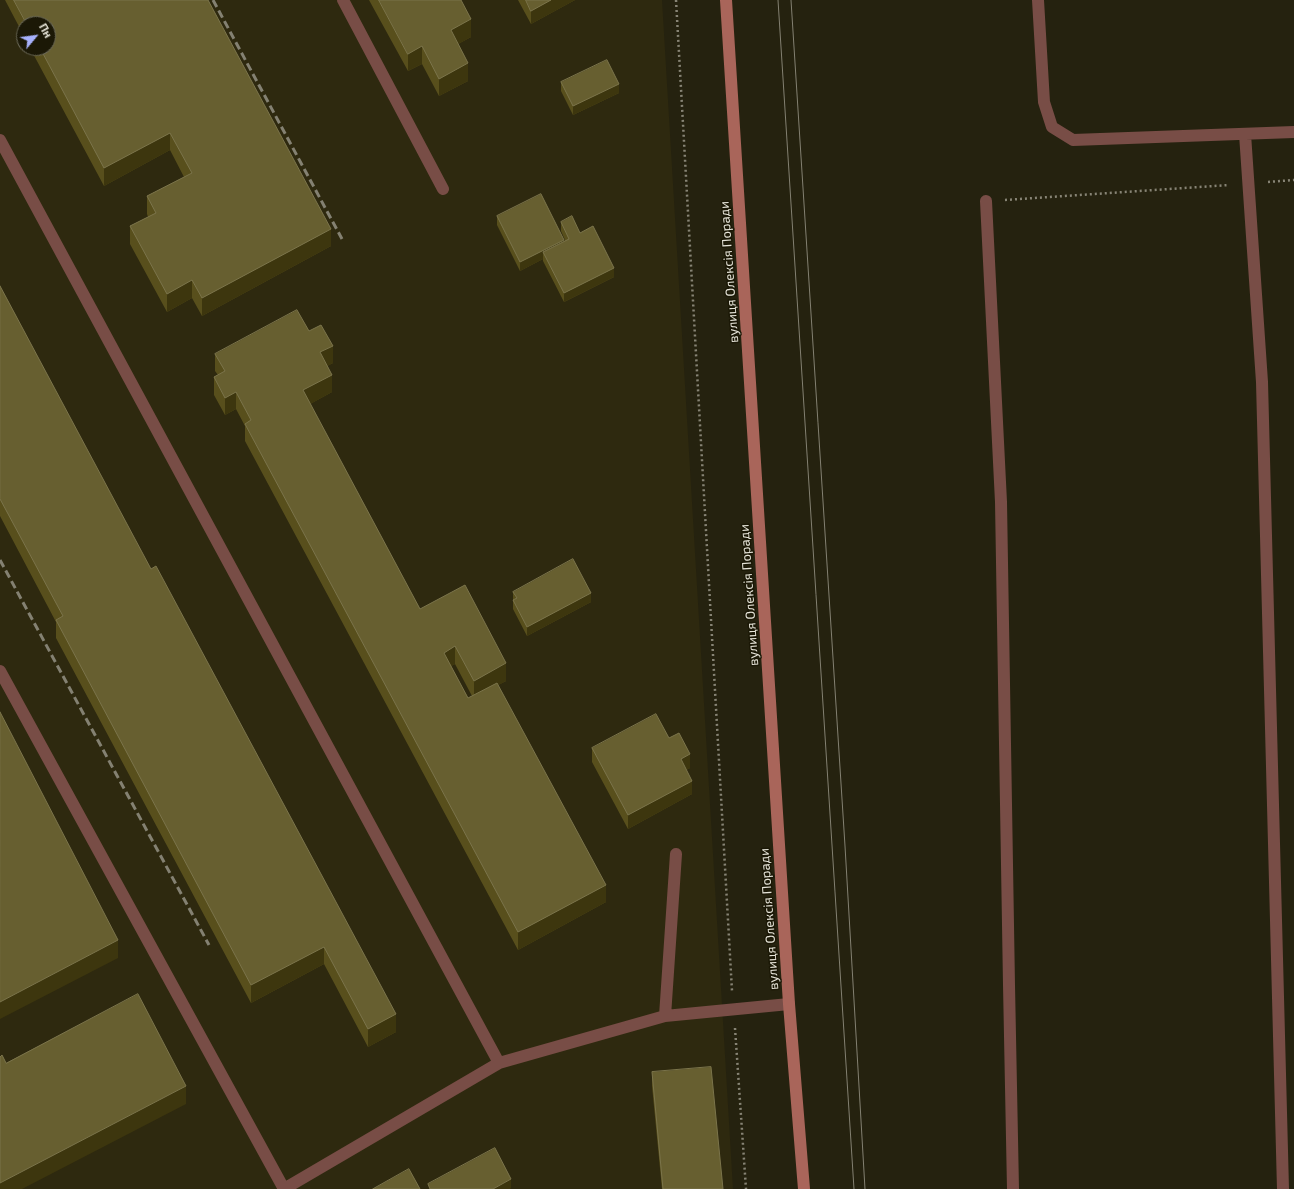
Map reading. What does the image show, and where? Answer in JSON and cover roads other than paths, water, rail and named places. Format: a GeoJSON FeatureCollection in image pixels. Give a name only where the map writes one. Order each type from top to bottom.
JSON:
{"type":"FeatureCollection","features":[{"type":"Feature","properties":{"kind":"main road","name":"вулиця Олексія Поради"},"geometry":{"type":"LineString","coordinates":[[726,0],[789,1004],[804,1189]]}},
{"type":"Feature","properties":{"kind":"lane"},"geometry":{"type":"LineString","coordinates":[[343,0],[443,189]]}},
{"type":"Feature","properties":{"kind":"lane"},"geometry":{"type":"LineString","coordinates":[[1038,0],[1044,102],[1052,126],[1073,140],[1294,132]]}},
{"type":"Feature","properties":{"kind":"lane"},"geometry":{"type":"LineString","coordinates":[[1245,134],[1262,382],[1283,1189]]}},
{"type":"Feature","properties":{"kind":"lane"},"geometry":{"type":"LineString","coordinates":[[0,140],[499,1063]]}},
{"type":"Feature","properties":{"kind":"lane"},"geometry":{"type":"LineString","coordinates":[[986,201],[1001,502],[1013,1189]]}},
{"type":"Feature","properties":{"kind":"lane"},"geometry":{"type":"LineString","coordinates":[[0,671],[284,1189],[499,1063],[665,1016],[789,1004]]}},
{"type":"Feature","properties":{"kind":"lane"},"geometry":{"type":"LineString","coordinates":[[665,1016],[676,854]]}},
{"type":"Feature","properties":{"kind":"tram line"},"geometry":{"type":"LineString","coordinates":[[778,0],[854,1189]]}},
{"type":"Feature","properties":{"kind":"tram line"},"geometry":{"type":"LineString","coordinates":[[791,0],[845,846],[865,1189]]}},
{"type":"Feature","properties":{"kind":"railway"},"geometry":{"type":"LineString","coordinates":[[213,0],[342,239]]}},
{"type":"Feature","properties":{"kind":"railway"},"geometry":{"type":"LineString","coordinates":[[0,560],[209,945]]}}]}
